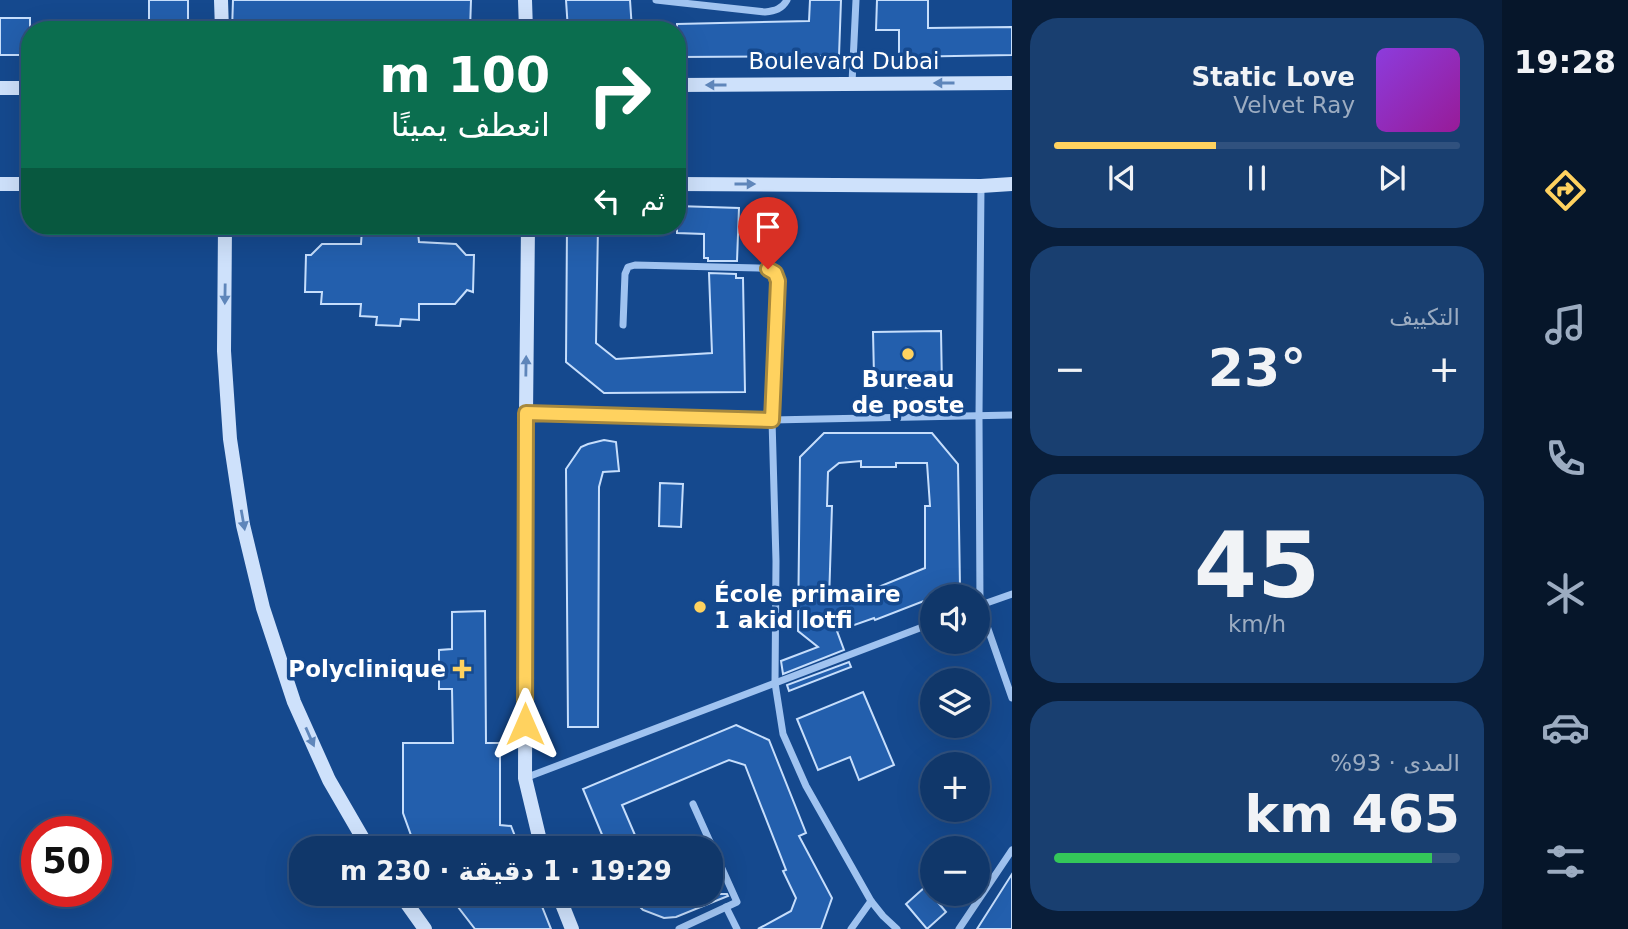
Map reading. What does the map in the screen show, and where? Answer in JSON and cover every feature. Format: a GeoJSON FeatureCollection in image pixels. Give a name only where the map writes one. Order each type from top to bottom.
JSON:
{"type":"FeatureCollection","features":[{"type":"Feature","properties":{"kind":"main road"},"geometry":{"type":"LineString","coordinates":[[221,0],[222,21]]}},
{"type":"Feature","properties":{"kind":"main road"},"geometry":{"type":"LineString","coordinates":[[525,0],[526,21]]}},
{"type":"Feature","properties":{"kind":"main road","name":"Boulevard Dubai"},"geometry":{"type":"LineString","coordinates":[[686,85],[1012,83]]}},
{"type":"Feature","properties":{"kind":"main road"},"geometry":{"type":"LineString","coordinates":[[0,88],[21,88]]}},
{"type":"Feature","properties":{"kind":"main road"},"geometry":{"type":"LineString","coordinates":[[0,184],[21,184]]}},
{"type":"Feature","properties":{"kind":"main road"},"geometry":{"type":"LineString","coordinates":[[686,184],[1012,184]]}},
{"type":"Feature","properties":{"kind":"main road"},"geometry":{"type":"LineString","coordinates":[[225,235],[224,351],[230,439],[243,525],[263,608],[294,702],[329,780],[361,836]]}},
{"type":"Feature","properties":{"kind":"main road"},"geometry":{"type":"LineString","coordinates":[[528,235],[525,778],[539,836]]}},
{"type":"Feature","properties":{"kind":"main road"},"geometry":{"type":"LineString","coordinates":[[409,906],[425,929]]}},
{"type":"Feature","properties":{"kind":"main road"},"geometry":{"type":"LineString","coordinates":[[563,906],[572,929]]}},
{"type":"Feature","properties":{"kind":"street"},"geometry":{"type":"LineString","coordinates":[[656,0],[765,12],[775,11],[787,0]]}},
{"type":"Feature","properties":{"kind":"street"},"geometry":{"type":"LineString","coordinates":[[852,84],[856,0]]}},
{"type":"Feature","properties":{"kind":"street"},"geometry":{"type":"LineString","coordinates":[[979,584],[981,186]]}},
{"type":"Feature","properties":{"kind":"street"},"geometry":{"type":"LineString","coordinates":[[623,325],[625,274],[628,267],[758,268],[775,273],[778,281],[772,420],[776,561],[775,683],[783,734],[806,786],[871,901],[897,929]]}},
{"type":"Feature","properties":{"kind":"street"},"geometry":{"type":"LineString","coordinates":[[526,413],[772,420],[1012,415]]}},
{"type":"Feature","properties":{"kind":"street"},"geometry":{"type":"LineString","coordinates":[[990,602],[1012,594]]}},
{"type":"Feature","properties":{"kind":"street"},"geometry":{"type":"LineString","coordinates":[[525,778],[920,629]]}},
{"type":"Feature","properties":{"kind":"street"},"geometry":{"type":"LineString","coordinates":[[990,637],[1012,698]]}},
{"type":"Feature","properties":{"kind":"street"},"geometry":{"type":"LineString","coordinates":[[679,929],[737,902],[693,804]]}},
{"type":"Feature","properties":{"kind":"street"},"geometry":{"type":"LineString","coordinates":[[959,929],[1012,850]]}},
{"type":"Feature","properties":{"kind":"street"},"geometry":{"type":"LineString","coordinates":[[851,929],[871,901]]}},
{"type":"Feature","properties":{"kind":"street"},"geometry":{"type":"LineString","coordinates":[[726,907],[737,929]]}},
{"type":"Feature","properties":{"kind":"building"},"geometry":{"type":"Polygon","coordinates":[[[149,0],[188,0],[188,21],[149,21],[149,0]]]}},
{"type":"Feature","properties":{"kind":"building"},"geometry":{"type":"Polygon","coordinates":[[[233,0],[471,0],[470,21],[232,21],[233,0]]]}},
{"type":"Feature","properties":{"kind":"building"},"geometry":{"type":"Polygon","coordinates":[[[566,0],[630,0],[631,21],[567,21],[566,0]]]}},
{"type":"Feature","properties":{"kind":"building"},"geometry":{"type":"Polygon","coordinates":[[[810,0],[841,0],[839,56],[686,57],[686,24],[809,21],[810,0]]]}},
{"type":"Feature","properties":{"kind":"building"},"geometry":{"type":"Polygon","coordinates":[[[877,0],[928,0],[928,28],[1012,27],[1012,55],[899,57],[899,30],[876,30],[877,0]]]}},
{"type":"Feature","properties":{"kind":"building"},"geometry":{"type":"Polygon","coordinates":[[[0,18],[30,18],[30,21],[21,21],[21,55],[0,55],[0,18]]]}},
{"type":"Feature","properties":{"kind":"building"},"geometry":{"type":"Polygon","coordinates":[[[686,206],[739,208],[737,261],[708,261],[708,258],[704,258],[704,234],[686,233],[686,206]]]}},
{"type":"Feature","properties":{"kind":"building"},"geometry":{"type":"Polygon","coordinates":[[[362,235],[418,235],[419,242],[456,244],[466,255],[474,255],[473,292],[467,290],[455,304],[419,304],[419,320],[401,319],[400,326],[376,325],[377,317],[360,316],[361,304],[321,304],[322,292],[305,292],[306,255],[311,255],[322,244],[361,244],[362,235]]]}},
{"type":"Feature","properties":{"kind":"building"},"geometry":{"type":"Polygon","coordinates":[[[567,235],[598,235],[596,343],[616,359],[712,353],[709,273],[736,274],[736,278],[743,278],[745,392],[604,393],[566,362],[567,235]]]}},
{"type":"Feature","properties":{"kind":"building","name":"Bureau de poste"},"geometry":{"type":"Polygon","coordinates":[[[941,331],[942,387],[898,388],[898,376],[874,376],[873,332],[941,331]]]}},
{"type":"Feature","properties":{"kind":"building"},"geometry":{"type":"Polygon","coordinates":[[[824,433],[932,433],[958,464],[960,584],[920,584],[920,603],[837,631],[844,650],[783,674],[781,661],[818,647],[798,631],[800,457],[824,433]],[[861,461],[839,463],[828,472],[827,506],[832,506],[829,601],[863,589],[864,593],[925,568],[925,506],[930,506],[927,463],[896,463],[896,467],[861,467],[861,461]]]}},
{"type":"Feature","properties":{"kind":"building"},"geometry":{"type":"Polygon","coordinates":[[[604,440],[616,442],[619,471],[603,472],[599,487],[598,727],[568,727],[566,469],[581,447],[604,440]]]}},
{"type":"Feature","properties":{"kind":"building"},"geometry":{"type":"Polygon","coordinates":[[[660,483],[683,484],[681,527],[659,526],[660,483]]]}},
{"type":"Feature","properties":{"kind":"building"},"geometry":{"type":"Polygon","coordinates":[[[485,611],[486,743],[500,743],[500,825],[511,826],[515,836],[411,836],[403,813],[403,743],[453,743],[452,689],[439,689],[439,650],[452,649],[452,612],[485,611]]]}},
{"type":"Feature","properties":{"kind":"building"},"geometry":{"type":"Polygon","coordinates":[[[849,662],[851,667],[789,691],[787,685],[849,662]]]}},
{"type":"Feature","properties":{"kind":"building"},"geometry":{"type":"Polygon","coordinates":[[[863,692],[894,765],[859,780],[850,757],[818,770],[797,719],[863,692]]]}},
{"type":"Feature","properties":{"kind":"building"},"geometry":{"type":"Polygon","coordinates":[[[736,725],[769,740],[806,833],[799,836],[832,898],[821,929],[758,929],[791,911],[796,898],[783,871],[786,870],[745,765],[729,760],[622,805],[635,836],[603,836],[583,789],[736,725]]]}},
{"type":"Feature","properties":{"kind":"building"},"geometry":{"type":"Polygon","coordinates":[[[1012,874],[1012,929],[977,929],[1012,874]]]}},
{"type":"Feature","properties":{"kind":"building"},"geometry":{"type":"Polygon","coordinates":[[[920,891],[920,906],[941,906],[946,912],[927,929],[906,904],[920,891]]]}},
{"type":"Feature","properties":{"kind":"building"},"geometry":{"type":"Polygon","coordinates":[[[457,906],[542,906],[551,929],[475,929],[457,906]]]}},
{"type":"Feature","properties":{"kind":"building"},"geometry":{"type":"Polygon","coordinates":[[[639,906],[703,906],[676,917],[664,918],[639,906]]]}},
{"type":"Feature","properties":{"kind":"place","name":"Bureau de poste"},"geometry":{"type":"Point","coordinates":[908,354]}},
{"type":"Feature","properties":{"kind":"place","name":"École primaire 1 akid lotfi"},"geometry":{"type":"Point","coordinates":[700,607]}},
{"type":"Feature","properties":{"kind":"place","name":"Polyclinique"},"geometry":{"type":"Point","coordinates":[462,669]}},
{"type":"Feature","properties":{"kind":"route"},"geometry":{"type":"LineString","coordinates":[[525,724],[526,413],[772,420],[778,281],[775,273],[768,269]]}}]}
